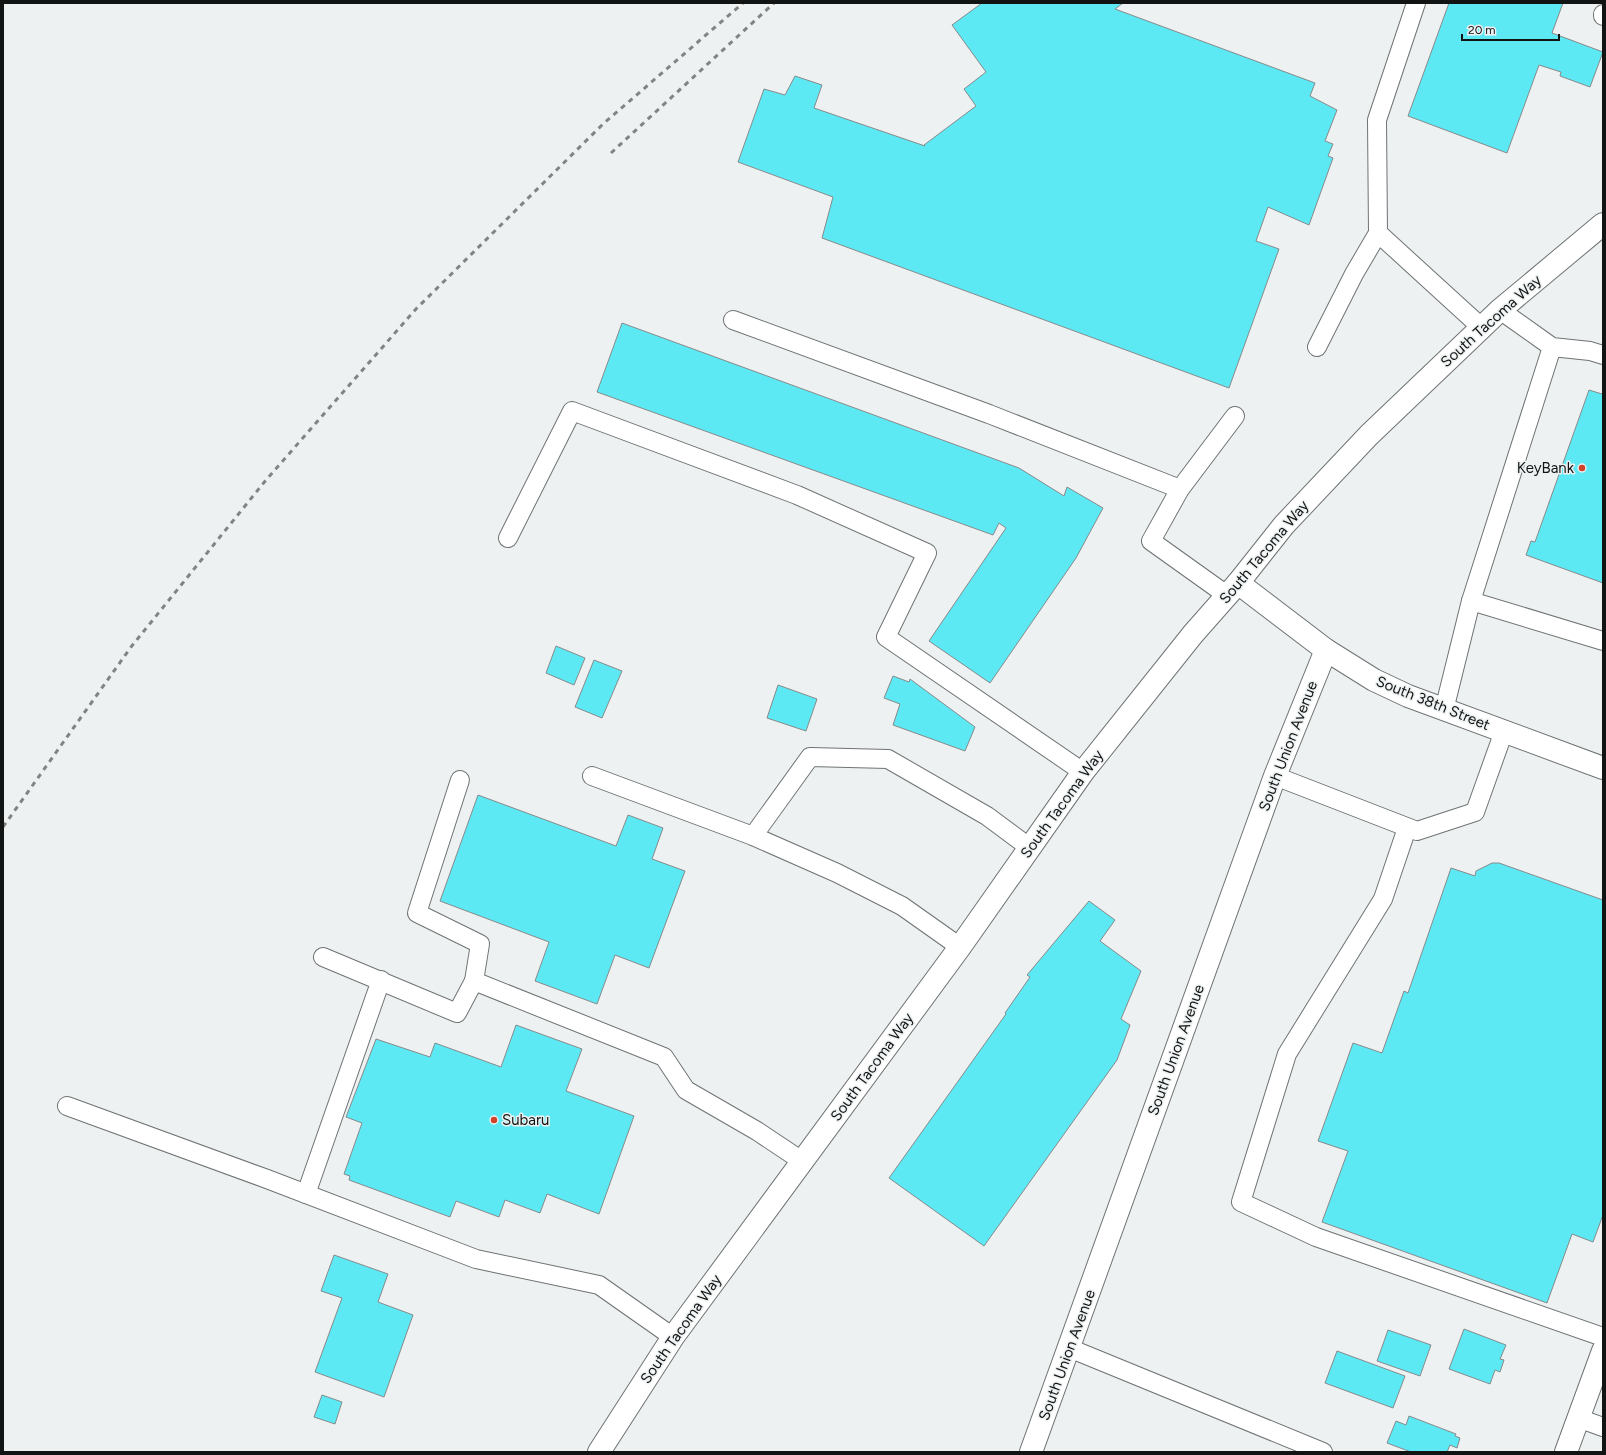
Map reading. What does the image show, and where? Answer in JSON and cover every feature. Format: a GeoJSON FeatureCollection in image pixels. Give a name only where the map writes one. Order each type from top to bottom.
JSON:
{"type":"FeatureCollection","features":[{"type":"Feature","properties":{"kind":"main road","name":"South Tacoma Way"},"geometry":{"type":"LineString","coordinates":[[599,1452],[673,1337],[960,947],[1083,772],[1193,634],[1233,590],[1284,525],[1359,446],[1481,327],[1602,227]]}},
{"type":"Feature","properties":{"kind":"main road","name":"South 38th Street"},"geometry":{"type":"LineString","coordinates":[[1233,590],[1374,680],[1444,710],[1603,768]]}},
{"type":"Feature","properties":{"kind":"main road","name":"South Union Avenue"},"geometry":{"type":"LineString","coordinates":[[1031,1452],[1275,776],[1326,650]]}},
{"type":"Feature","properties":{"kind":"main road"},"geometry":{"type":"LineString","coordinates":[[1566,1452],[1603,1351]]}},
{"type":"Feature","properties":{"kind":"lane"},"geometry":{"type":"LineString","coordinates":[[1317,347],[1354,274],[1378,233],[1377,120],[1416,3]]}},
{"type":"Feature","properties":{"kind":"lane"},"geometry":{"type":"LineString","coordinates":[[1378,233],[1481,327]]}},
{"type":"Feature","properties":{"kind":"lane"},"geometry":{"type":"LineString","coordinates":[[1500,310],[1552,347],[1590,351],[1603,355]]}},
{"type":"Feature","properties":{"kind":"lane"},"geometry":{"type":"LineString","coordinates":[[733,320],[989,414],[1180,489]]}},
{"type":"Feature","properties":{"kind":"lane"},"geometry":{"type":"LineString","coordinates":[[1444,710],[1471,601],[1552,347]]}},
{"type":"Feature","properties":{"kind":"lane"},"geometry":{"type":"LineString","coordinates":[[508,538],[572,411],[797,495],[927,553],[886,637],[1083,772]]}},
{"type":"Feature","properties":{"kind":"lane"},"geometry":{"type":"LineString","coordinates":[[1233,590],[1151,541],[1180,489],[1234,416]]}},
{"type":"Feature","properties":{"kind":"lane"},"geometry":{"type":"LineString","coordinates":[[1471,601],[1603,641]]}},
{"type":"Feature","properties":{"kind":"lane"},"geometry":{"type":"LineString","coordinates":[[1275,776],[1417,831],[1475,812],[1504,731]]}},
{"type":"Feature","properties":{"kind":"lane"},"geometry":{"type":"LineString","coordinates":[[753,836],[810,757],[888,759],[986,816],[1030,848]]}},
{"type":"Feature","properties":{"kind":"lane"},"geometry":{"type":"LineString","coordinates":[[592,776],[753,836],[837,873],[902,906],[960,947]]}},
{"type":"Feature","properties":{"kind":"lane"},"geometry":{"type":"LineString","coordinates":[[323,957],[457,1013],[474,981],[480,944],[417,913],[460,780]]}},
{"type":"Feature","properties":{"kind":"lane"},"geometry":{"type":"LineString","coordinates":[[1407,828],[1383,899],[1287,1054],[1242,1202],[1316,1237],[1603,1337]]}},
{"type":"Feature","properties":{"kind":"lane"},"geometry":{"type":"LineString","coordinates":[[306,1194],[381,980]]}},
{"type":"Feature","properties":{"kind":"lane"},"geometry":{"type":"LineString","coordinates":[[474,981],[664,1057],[686,1090],[756,1131],[802,1161]]}},
{"type":"Feature","properties":{"kind":"lane"},"geometry":{"type":"LineString","coordinates":[[67,1106],[306,1194],[476,1259],[599,1285],[673,1337]]}},
{"type":"Feature","properties":{"kind":"lane"},"geometry":{"type":"LineString","coordinates":[[1069,1348],[1323,1452]]}},
{"type":"Feature","properties":{"kind":"lane"},"geometry":{"type":"LineString","coordinates":[[1578,1418],[1603,1427]]}},
{"type":"Feature","properties":{"kind":"building"},"geometry":{"type":"Polygon","coordinates":[[[982,3],[1123,3],[1115,9],[1315,83],[1310,96],[1337,110],[1325,141],[1333,144],[1328,156],[1333,158],[1309,225],[1268,207],[1256,241],[1279,249],[1229,388],[822,238],[833,197],[738,162],[764,89],[785,95],[795,76],[822,85],[814,108],[925,146],[924,145],[976,106],[964,89],[986,72],[952,25],[982,3]]]}},
{"type":"Feature","properties":{"kind":"building"},"geometry":{"type":"Polygon","coordinates":[[[1449,3],[1563,3],[1552,33],[1603,52],[1590,87],[1560,76],[1561,72],[1539,65],[1507,153],[1408,116],[1449,3]]]}},
{"type":"Feature","properties":{"kind":"building"},"geometry":{"type":"Polygon","coordinates":[[[622,323],[1019,468],[1064,496],[1067,487],[1103,508],[1076,558],[990,683],[929,641],[1006,528],[999,523],[993,535],[597,392],[622,323]]]}},
{"type":"Feature","properties":{"kind":"building","name":"KeyBank"},"geometry":{"type":"Polygon","coordinates":[[[1589,390],[1603,393],[1603,583],[1526,555],[1531,541],[1535,542],[1589,390]]]}},
{"type":"Feature","properties":{"kind":"building"},"geometry":{"type":"Polygon","coordinates":[[[556,646],[585,658],[574,685],[546,673],[556,646]]]}},
{"type":"Feature","properties":{"kind":"building"},"geometry":{"type":"Polygon","coordinates":[[[594,660],[622,671],[602,718],[575,707],[594,660]]]}},
{"type":"Feature","properties":{"kind":"building"},"geometry":{"type":"Polygon","coordinates":[[[893,676],[909,682],[910,679],[975,727],[965,751],[893,725],[900,704],[884,698],[893,676]]]}},
{"type":"Feature","properties":{"kind":"building"},"geometry":{"type":"Polygon","coordinates":[[[778,685],[817,699],[806,731],[767,718],[778,685]]]}},
{"type":"Feature","properties":{"kind":"building"},"geometry":{"type":"Polygon","coordinates":[[[478,795],[616,846],[628,815],[663,828],[652,859],[685,871],[649,968],[615,955],[597,1004],[535,981],[549,942],[440,901],[478,795]]]}},
{"type":"Feature","properties":{"kind":"building"},"geometry":{"type":"Polygon","coordinates":[[[1492,863],[1499,863],[1603,900],[1603,1215],[1593,1242],[1572,1234],[1547,1303],[1322,1222],[1348,1151],[1318,1141],[1353,1043],[1382,1053],[1404,991],[1408,993],[1451,868],[1475,876],[1476,871],[1492,863]]]}},
{"type":"Feature","properties":{"kind":"building"},"geometry":{"type":"Polygon","coordinates":[[[1089,901],[1115,920],[1100,941],[1141,971],[1121,1019],[1130,1025],[1117,1060],[984,1246],[889,1178],[1006,1014],[1005,1013],[1030,977],[1027,975],[1089,901]]]}},
{"type":"Feature","properties":{"kind":"building","name":"Subaru"},"geometry":{"type":"Polygon","coordinates":[[[516,1025],[582,1049],[566,1091],[634,1116],[599,1214],[547,1194],[540,1213],[505,1200],[499,1217],[456,1201],[450,1217],[349,1180],[350,1176],[344,1174],[362,1123],[346,1117],[376,1039],[430,1057],[435,1043],[501,1067],[516,1025]]]}},
{"type":"Feature","properties":{"kind":"building"},"geometry":{"type":"Polygon","coordinates":[[[334,1255],[388,1274],[378,1302],[413,1315],[384,1397],[315,1372],[342,1298],[321,1291],[334,1255]]]}},
{"type":"Feature","properties":{"kind":"building"},"geometry":{"type":"Polygon","coordinates":[[[1464,1329],[1506,1345],[1500,1359],[1504,1360],[1500,1372],[1495,1370],[1490,1384],[1449,1369],[1464,1329]]]}},
{"type":"Feature","properties":{"kind":"building"},"geometry":{"type":"Polygon","coordinates":[[[1388,1330],[1431,1345],[1420,1376],[1377,1361],[1388,1330]]]}},
{"type":"Feature","properties":{"kind":"building"},"geometry":{"type":"Polygon","coordinates":[[[1337,1351],[1405,1376],[1393,1408],[1325,1383],[1337,1351]]]}},
{"type":"Feature","properties":{"kind":"building"},"geometry":{"type":"Polygon","coordinates":[[[322,1395],[342,1402],[335,1424],[314,1417],[322,1395]]]}},
{"type":"Feature","properties":{"kind":"building"},"geometry":{"type":"Polygon","coordinates":[[[1409,1416],[1456,1434],[1455,1436],[1460,1438],[1457,1448],[1450,1445],[1447,1452],[1411,1452],[1387,1443],[1396,1421],[1406,1425],[1409,1416]]]}},
{"type":"Feature","properties":{"kind":"railway"},"geometry":{"type":"LineString","coordinates":[[3,827],[131,647],[266,480],[416,309],[603,124],[743,3]]}},
{"type":"Feature","properties":{"kind":"railway"},"geometry":{"type":"LineString","coordinates":[[611,153],[774,3]]}},
{"type":"Feature","properties":{"kind":"place","name":"KeyBank"},"geometry":{"type":"Point","coordinates":[1582,468]}},
{"type":"Feature","properties":{"kind":"place","name":"Subaru"},"geometry":{"type":"Point","coordinates":[494,1120]}}]}
